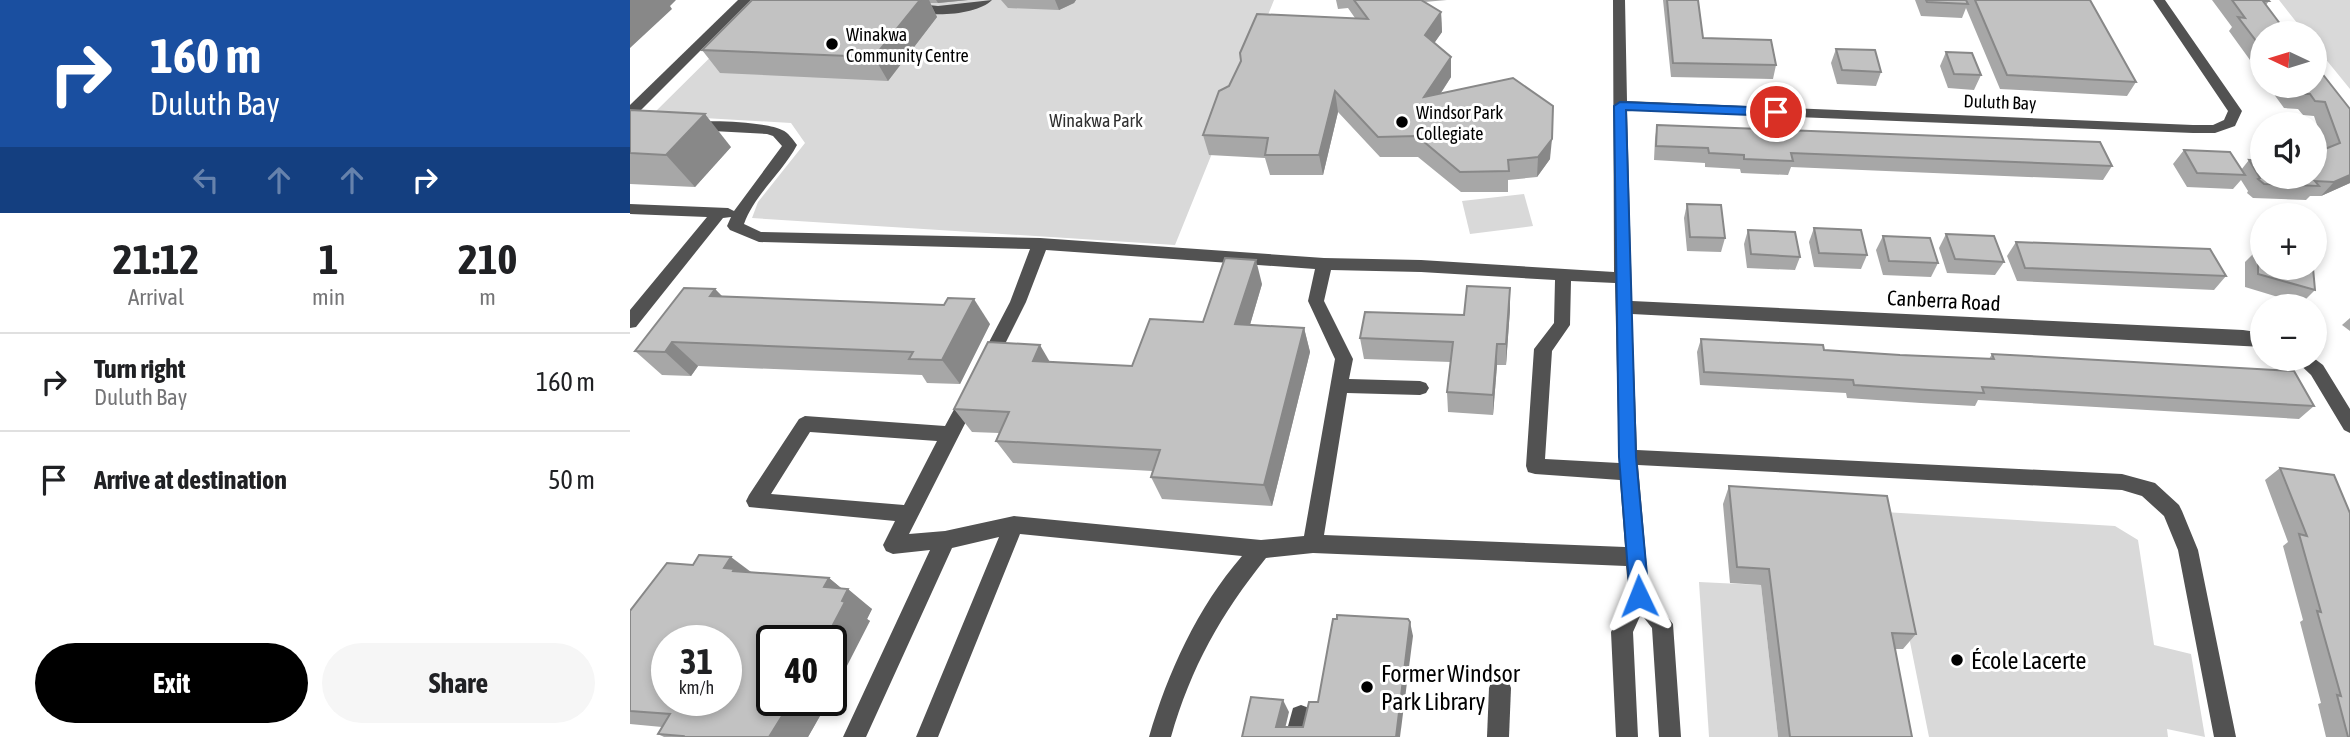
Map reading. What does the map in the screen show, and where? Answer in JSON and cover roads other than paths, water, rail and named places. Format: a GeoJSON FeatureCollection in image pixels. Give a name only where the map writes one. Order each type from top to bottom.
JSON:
{"type":"FeatureCollection","features":[{"type":"Feature","properties":{"kind":"street"},"geometry":{"type":"LineString","coordinates":[[633,120],[744,0]]}},
{"type":"Feature","properties":{"kind":"street"},"geometry":{"type":"LineString","coordinates":[[887,0],[901,7],[964,10],[983,4],[986,0]]}},
{"type":"Feature","properties":{"kind":"street"},"geometry":{"type":"LineString","coordinates":[[1619,0],[1622,278],[1628,465],[1638,557],[1639,596],[1622,632],[1628,737]]}},
{"type":"Feature","properties":{"kind":"street","name":"Duluth Bay"},"geometry":{"type":"LineString","coordinates":[[1620,106],[2193,129],[2215,129],[2230,123],[2235,111],[2159,0]]}},
{"type":"Feature","properties":{"kind":"street"},"geometry":{"type":"LineString","coordinates":[[731,13],[755,13]]}},
{"type":"Feature","properties":{"kind":"street"},"geometry":{"type":"LineString","coordinates":[[673,125],[767,130],[786,138],[790,145],[784,157],[739,214],[735,226],[760,237],[1040,244],[1324,264],[1622,278]]}},
{"type":"Feature","properties":{"kind":"street"},"geometry":{"type":"LineString","coordinates":[[630,209],[739,214]]}},
{"type":"Feature","properties":{"kind":"street"},"geometry":{"type":"LineString","coordinates":[[630,322],[719,213]]}},
{"type":"Feature","properties":{"kind":"street"},"geometry":{"type":"LineString","coordinates":[[1040,244],[1018,302],[893,545],[944,540],[1014,525],[1261,550],[1313,544],[1638,557]]}},
{"type":"Feature","properties":{"kind":"street"},"geometry":{"type":"LineString","coordinates":[[1313,544],[1344,359],[1315,300],[1324,264]]}},
{"type":"Feature","properties":{"kind":"street"},"geometry":{"type":"LineString","coordinates":[[1563,275],[1562,325],[1543,349],[1535,466],[1628,465],[2122,482],[2148,489],[2172,511],[2188,550],[2225,737]]}},
{"type":"Feature","properties":{"kind":"street","name":"Canberra Road"},"geometry":{"type":"LineString","coordinates":[[1623,307],[2250,339]]}},
{"type":"Feature","properties":{"kind":"street"},"geometry":{"type":"LineString","coordinates":[[2318,371],[2350,425]]}},
{"type":"Feature","properties":{"kind":"street"},"geometry":{"type":"LineString","coordinates":[[1339,386],[1420,388]]}},
{"type":"Feature","properties":{"kind":"street"},"geometry":{"type":"LineString","coordinates":[[909,514],[756,501],[805,424],[951,434]]}},
{"type":"Feature","properties":{"kind":"street"},"geometry":{"type":"LineString","coordinates":[[927,737],[1014,525]]}},
{"type":"Feature","properties":{"kind":"street"},"geometry":{"type":"LineString","coordinates":[[854,737],[944,540]]}},
{"type":"Feature","properties":{"kind":"street"},"geometry":{"type":"LineString","coordinates":[[1160,737],[1171,704],[1202,633],[1227,590],[1261,550]]}},
{"type":"Feature","properties":{"kind":"street"},"geometry":{"type":"LineString","coordinates":[[1639,596],[1662,624],[1670,737]]}},
{"type":"Feature","properties":{"kind":"street"},"geometry":{"type":"LineString","coordinates":[[1497,737],[1500,688]]}},
{"type":"Feature","properties":{"kind":"place","name":"Winakwa Community Centre"},"geometry":{"type":"Point","coordinates":[832,44]}},
{"type":"Feature","properties":{"kind":"place","name":"Windsor Park Collegiate"},"geometry":{"type":"Point","coordinates":[1402,122]}},
{"type":"Feature","properties":{"kind":"place","name":"École Lacerte"},"geometry":{"type":"Point","coordinates":[1957,660]}},
{"type":"Feature","properties":{"kind":"place","name":"Former Windsor Park Library"},"geometry":{"type":"Point","coordinates":[1367,687]}},
{"type":"Feature","properties":{"kind":"park label","name":"Winakwa Park"},"geometry":{"type":"Point","coordinates":[1096,120]}}]}
